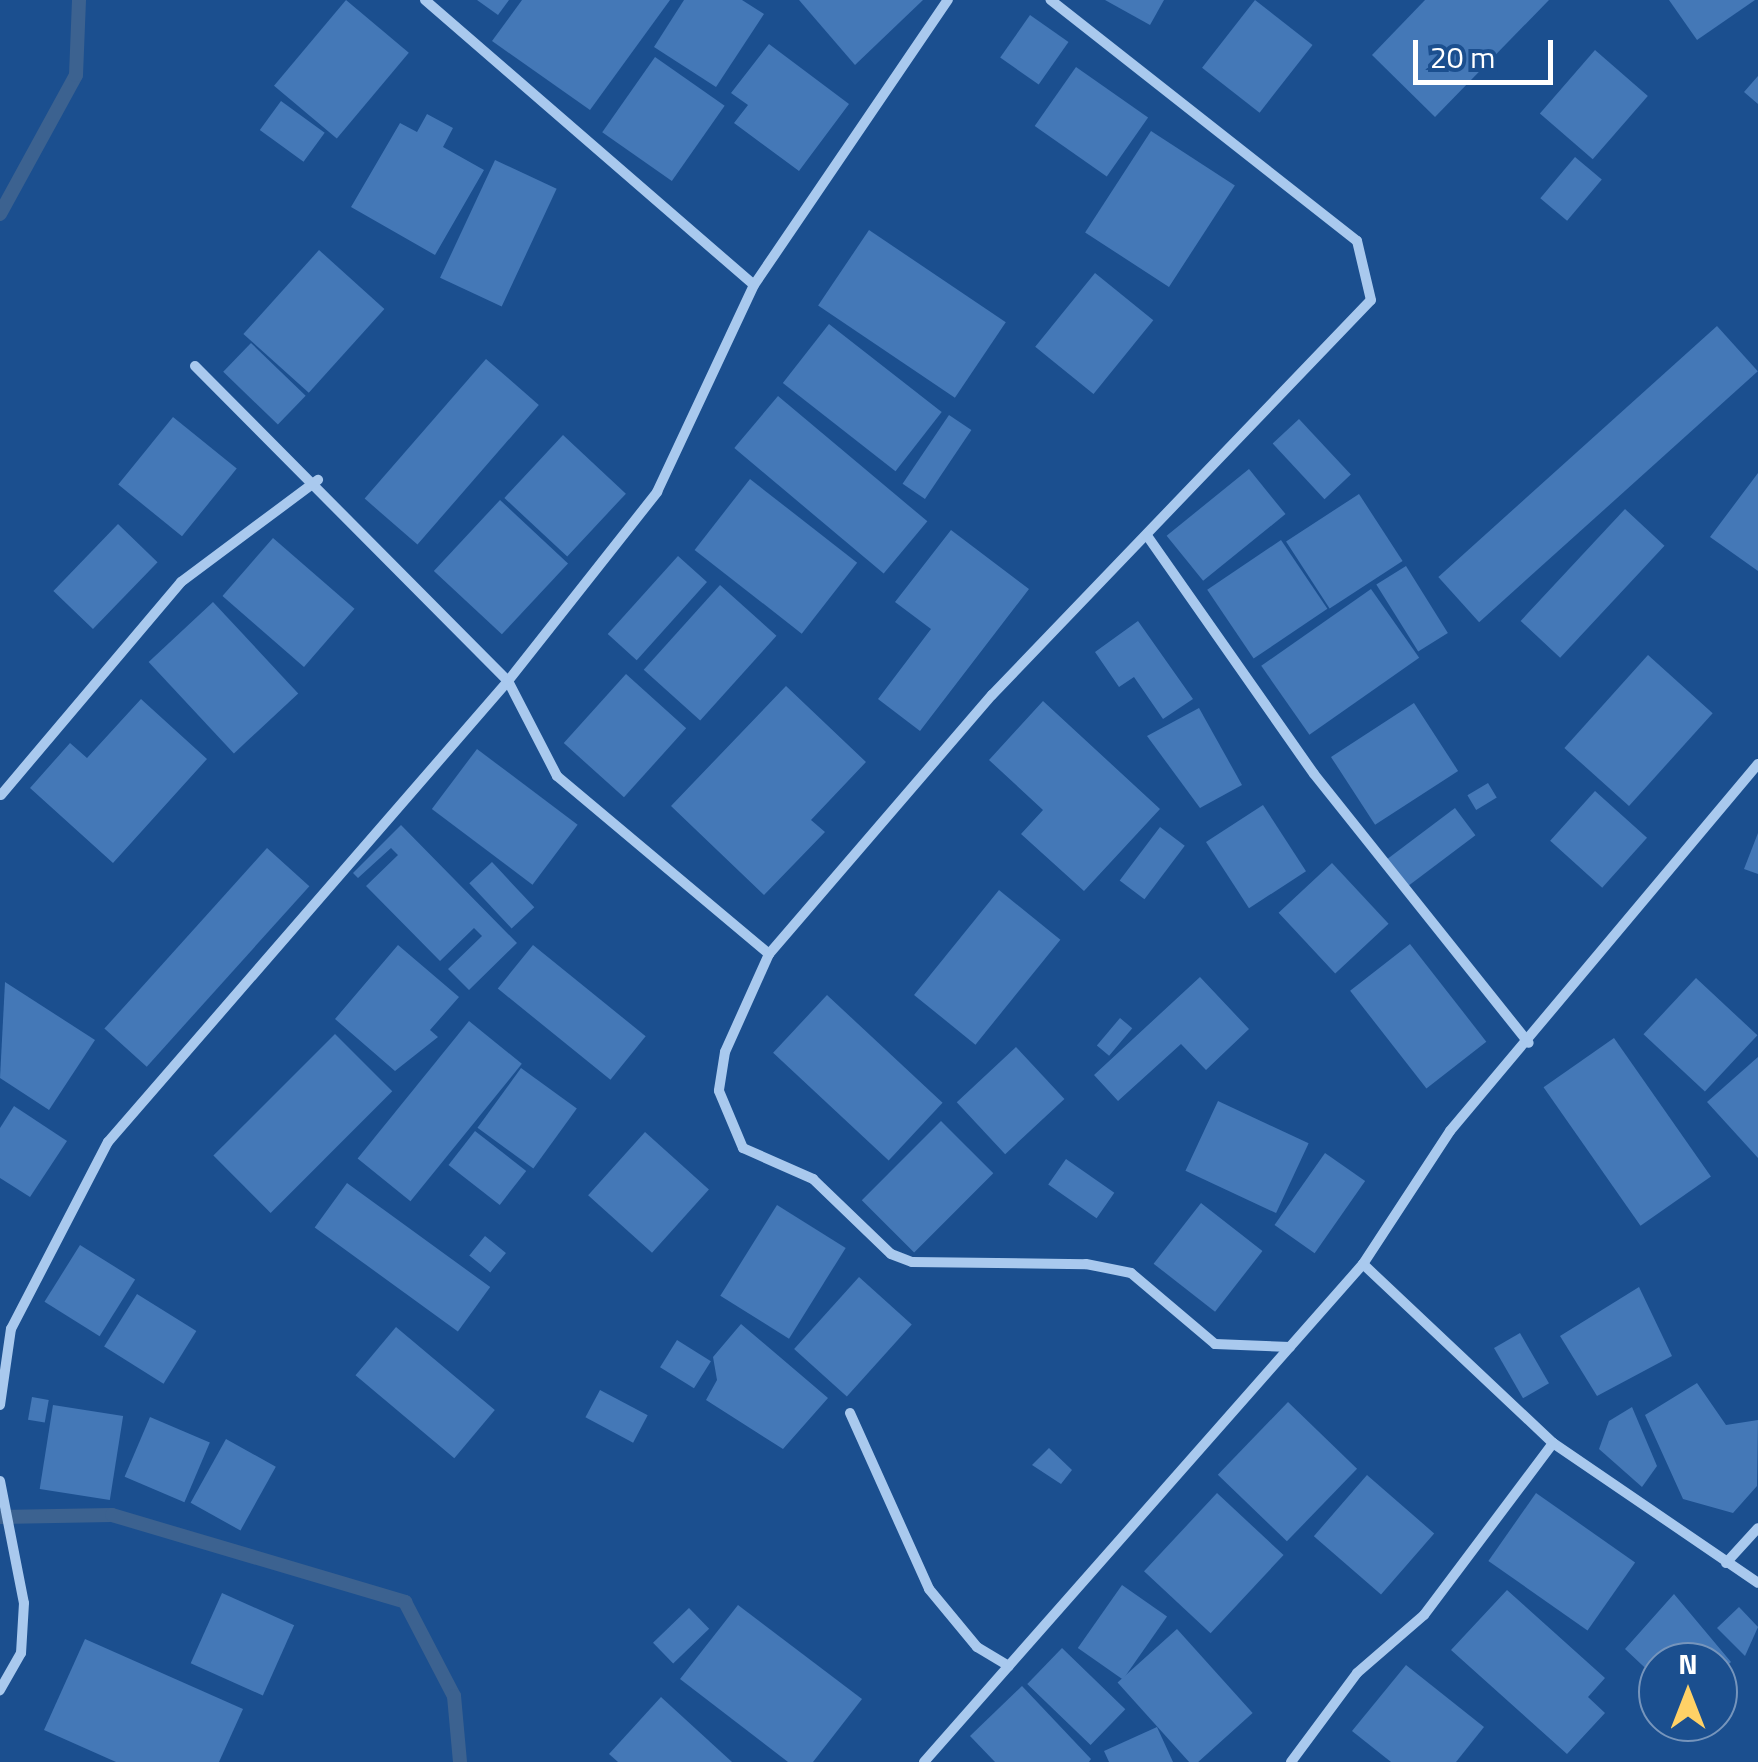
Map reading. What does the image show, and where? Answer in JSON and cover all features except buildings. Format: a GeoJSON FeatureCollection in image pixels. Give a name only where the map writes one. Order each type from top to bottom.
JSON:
{"type":"FeatureCollection","features":[{"type":"Feature","properties":{"kind":"street"},"geometry":{"type":"LineString","coordinates":[[425,0],[754,285]]}},
{"type":"Feature","properties":{"kind":"street"},"geometry":{"type":"LineString","coordinates":[[0,1405],[11,1329],[108,1142],[508,681],[657,492],[754,285],[948,0]]}},
{"type":"Feature","properties":{"kind":"street"},"geometry":{"type":"LineString","coordinates":[[1051,0],[1357,241],[1371,270],[1371,300],[992,696],[769,954],[722,1072],[719,1090],[743,1148],[812,1179],[891,1254],[912,1262],[1086,1264],[1130,1273],[1215,1344],[1290,1347]]}},
{"type":"Feature","properties":{"kind":"street"},"geometry":{"type":"LineString","coordinates":[[195,366],[318,480],[508,681],[557,776],[769,954]]}},
{"type":"Feature","properties":{"kind":"street"},"geometry":{"type":"LineString","coordinates":[[0,795],[182,582],[318,480]]}},
{"type":"Feature","properties":{"kind":"street"},"geometry":{"type":"LineString","coordinates":[[1148,537],[1314,774],[1529,1043]]}},
{"type":"Feature","properties":{"kind":"street"},"geometry":{"type":"LineString","coordinates":[[924,1762],[1364,1264],[1450,1131],[1529,1043],[1758,764]]}},
{"type":"Feature","properties":{"kind":"street"},"geometry":{"type":"LineString","coordinates":[[1364,1264],[1552,1444],[1758,1583]]}},
{"type":"Feature","properties":{"kind":"street"},"geometry":{"type":"LineString","coordinates":[[850,1414],[929,1589],[977,1647],[1010,1666]]}},
{"type":"Feature","properties":{"kind":"street"},"geometry":{"type":"LineString","coordinates":[[1291,1762],[1357,1673],[1424,1615],[1552,1444]]}},
{"type":"Feature","properties":{"kind":"street"},"geometry":{"type":"LineString","coordinates":[[0,1481],[24,1602],[20,1653],[0,1690]]}},
{"type":"Feature","properties":{"kind":"street"},"geometry":{"type":"LineString","coordinates":[[1726,1562],[1758,1528]]}},
{"type":"Feature","properties":{"kind":"waterway"},"geometry":{"type":"LineString","coordinates":[[0,214],[76,75],[79,0]]}},
{"type":"Feature","properties":{"kind":"waterway"},"geometry":{"type":"LineString","coordinates":[[0,1517],[112,1515],[405,1602],[454,1696],[460,1762]]}}]}
